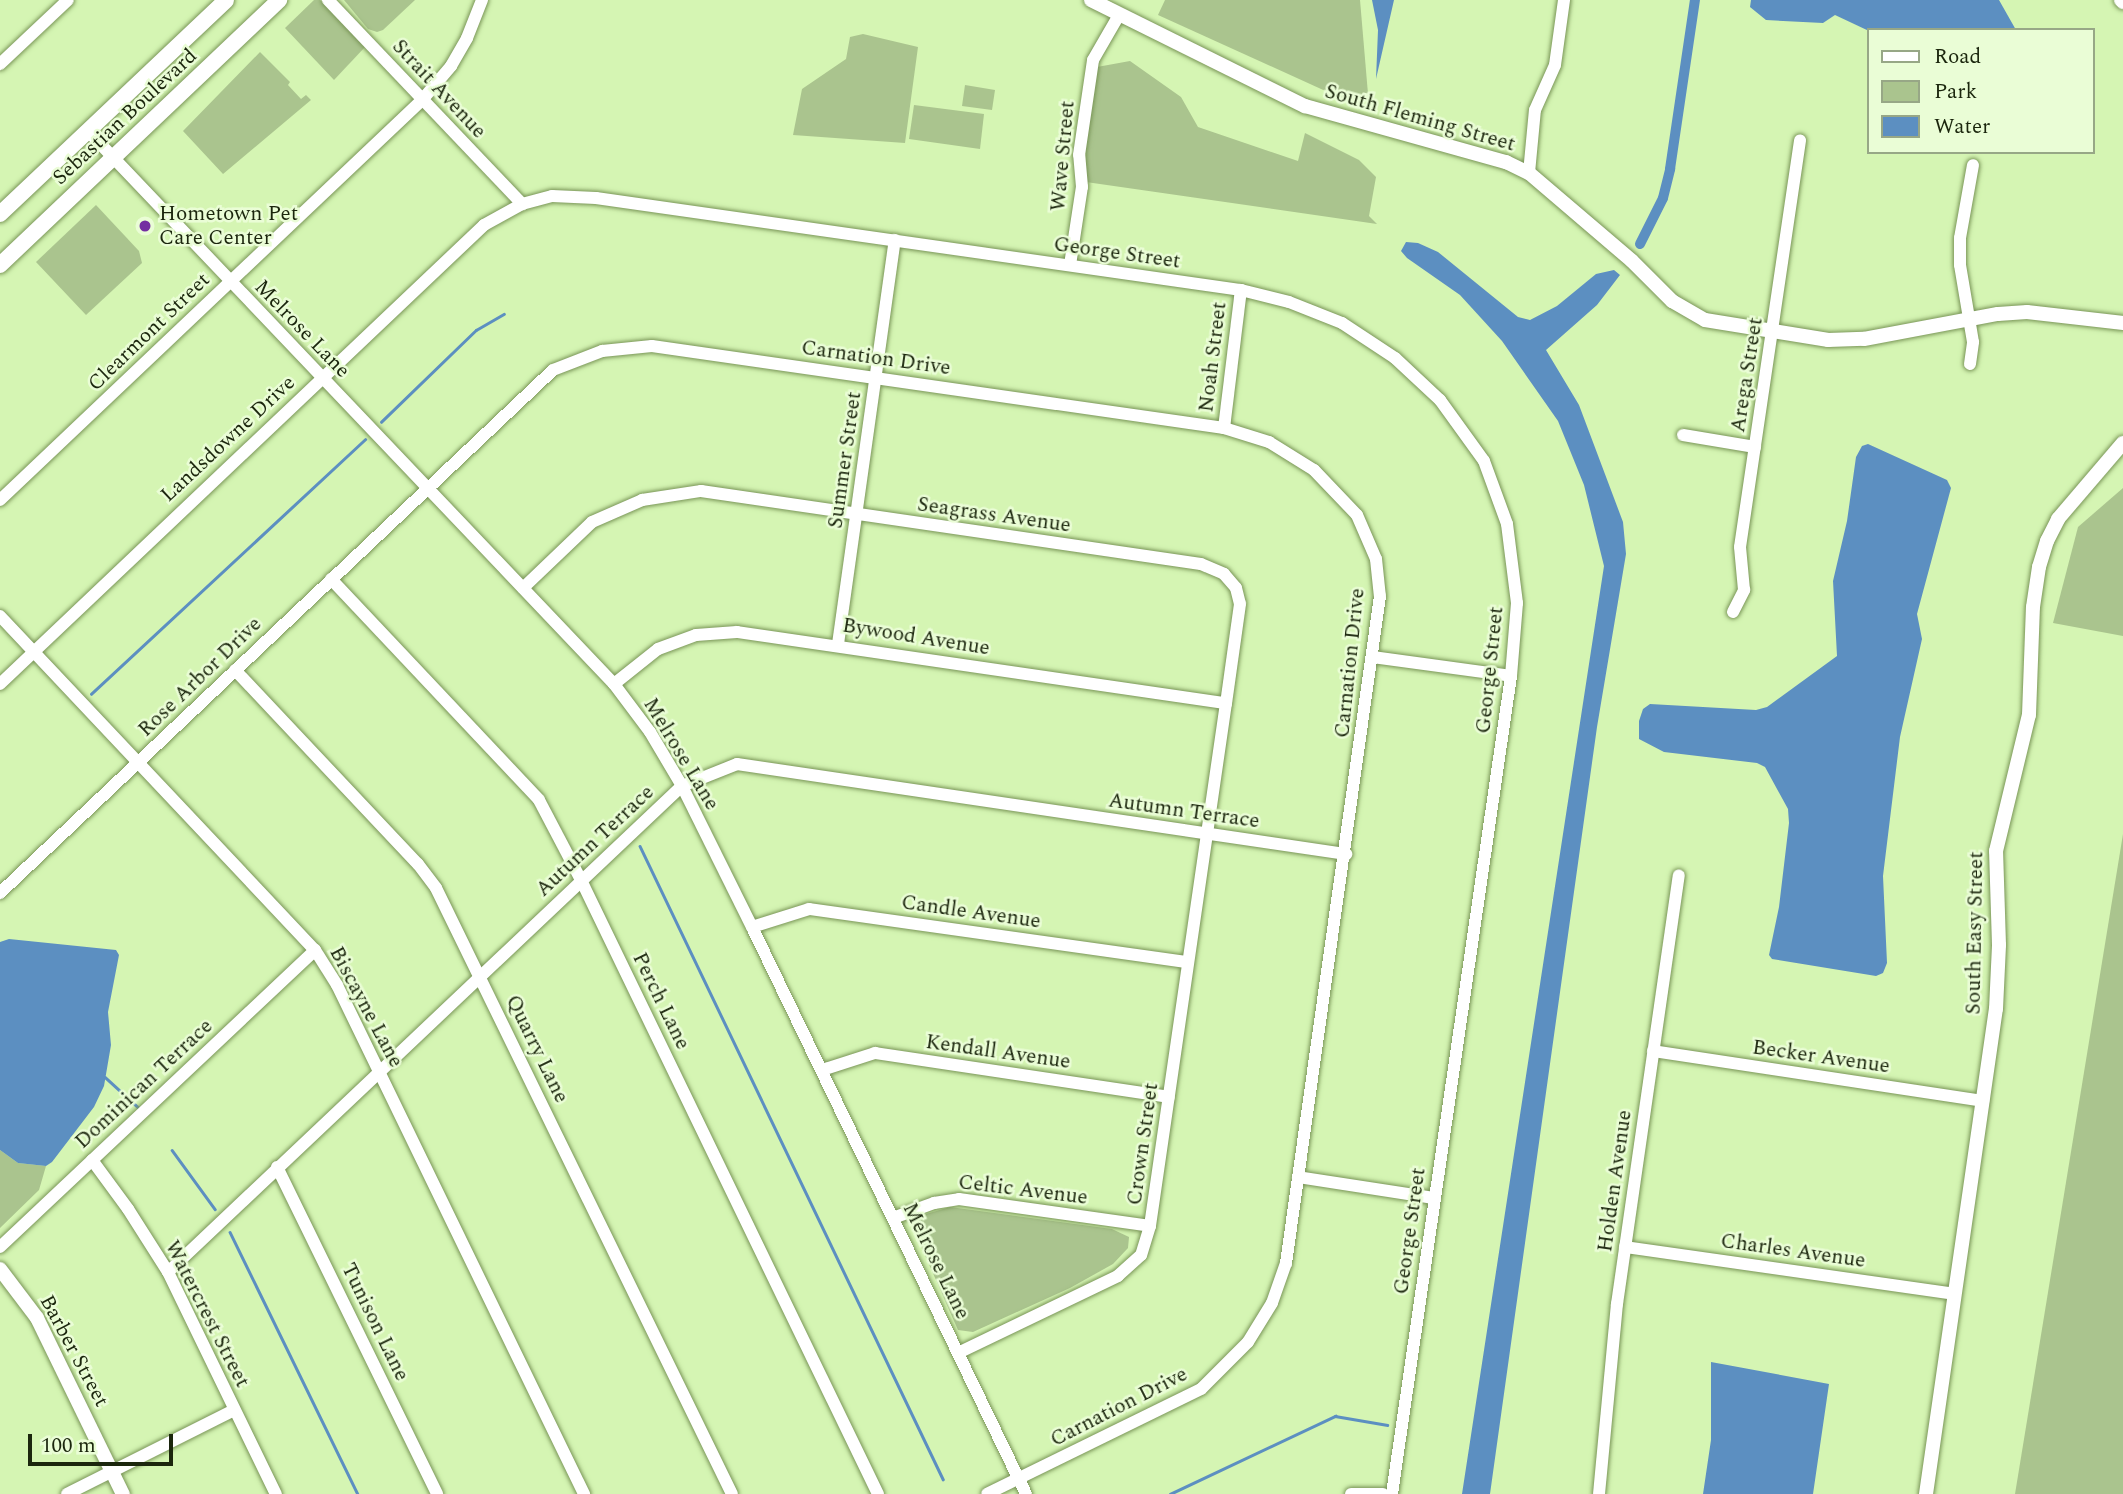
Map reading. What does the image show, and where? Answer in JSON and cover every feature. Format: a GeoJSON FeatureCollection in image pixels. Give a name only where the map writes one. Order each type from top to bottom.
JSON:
{"type":"FeatureCollection","features":[{"type":"Feature","properties":{"kind":"main road","name":"Sebastian Boulevard"},"geometry":{"type":"LineString","coordinates":[[0,214],[226,0]]}},
{"type":"Feature","properties":{"kind":"main road","name":"Sebastian Boulevard"},"geometry":{"type":"LineString","coordinates":[[0,265],[279,0]]}},
{"type":"Feature","properties":{"kind":"street"},"geometry":{"type":"LineString","coordinates":[[0,64],[68,0]]}},
{"type":"Feature","properties":{"kind":"street","name":"Strait Avenue"},"geometry":{"type":"LineString","coordinates":[[328,0],[522,204]]}},
{"type":"Feature","properties":{"kind":"street","name":"Clearmont Street"},"geometry":{"type":"LineString","coordinates":[[0,500],[422,100],[451,66],[467,38],[482,0]]}},
{"type":"Feature","properties":{"kind":"street","name":"South Fleming Street"},"geometry":{"type":"LineString","coordinates":[[1091,0],[1305,106],[1506,162],[1529,173],[1632,261],[1672,301],[1705,320],[1828,340],[1864,340],[1969,319],[2027,312],[2123,323]]}},
{"type":"Feature","properties":{"kind":"street"},"geometry":{"type":"LineString","coordinates":[[1529,173],[1535,110],[1555,65],[1564,0]]}},
{"type":"Feature","properties":{"kind":"street","name":"Wave Street"},"geometry":{"type":"LineString","coordinates":[[1070,265],[1082,187],[1079,155],[1093,60],[1119,15]]}},
{"type":"Feature","properties":{"kind":"street","name":"Melrose Lane"},"geometry":{"type":"LineString","coordinates":[[88,131],[614,684],[650,732],[682,786],[752,927],[960,1352],[1026,1494]]}},
{"type":"Feature","properties":{"kind":"street","name":"Arega Street"},"geometry":{"type":"LineString","coordinates":[[1733,612],[1744,590],[1740,547],[1800,140]]}},
{"type":"Feature","properties":{"kind":"street"},"geometry":{"type":"LineString","coordinates":[[1970,364],[1973,342],[1959,265],[1960,238],[1973,165]]}},
{"type":"Feature","properties":{"kind":"street","name":"George Street"},"geometry":{"type":"LineString","coordinates":[[522,204],[552,196],[596,198],[1241,290],[1289,302],[1342,323],[1395,358],[1440,400],[1483,461],[1507,524],[1517,603],[1511,676],[1392,1494]]}},
{"type":"Feature","properties":{"kind":"street","name":"Landsdowne Drive"},"geometry":{"type":"LineString","coordinates":[[0,684],[484,225],[522,204]]}},
{"type":"Feature","properties":{"kind":"street","name":"Summer Street"},"geometry":{"type":"LineString","coordinates":[[838,644],[895,240]]}},
{"type":"Feature","properties":{"kind":"street","name":"Noah Street"},"geometry":{"type":"LineString","coordinates":[[1224,428],[1241,290]]}},
{"type":"Feature","properties":{"kind":"street","name":"Carnation Drive"},"geometry":{"type":"LineString","coordinates":[[426,488],[554,370],[602,351],[652,346],[1224,428],[1269,442],[1303,463],[1357,515],[1376,559],[1380,596],[1346,855],[1286,1263],[1272,1303],[1248,1342],[1201,1389],[987,1494]]}},
{"type":"Feature","properties":{"kind":"street"},"geometry":{"type":"LineString","coordinates":[[1683,435],[1755,447]]}},
{"type":"Feature","properties":{"kind":"street","name":"South Easy Street"},"geometry":{"type":"LineString","coordinates":[[1926,1494],[1998,979],[1996,851],[2029,715],[2033,607],[2039,568],[2047,541],[2059,519],[2123,443]]}},
{"type":"Feature","properties":{"kind":"street","name":"Rose Arbor Drive"},"geometry":{"type":"LineString","coordinates":[[0,893],[426,488]]}},
{"type":"Feature","properties":{"kind":"street","name":"Seagrass Avenue"},"geometry":{"type":"LineString","coordinates":[[523,588],[592,522],[642,500],[701,491],[1201,564],[1224,573],[1236,588],[1240,604],[1207,834]]}},
{"type":"Feature","properties":{"kind":"street","name":"Perch Lane"},"geometry":{"type":"LineString","coordinates":[[331,579],[539,800],[581,880],[878,1494]]}},
{"type":"Feature","properties":{"kind":"street","name":"Biscayne Lane"},"geometry":{"type":"LineString","coordinates":[[0,616],[315,950],[337,985],[584,1494]]}},
{"type":"Feature","properties":{"kind":"street","name":"Bywood Avenue"},"geometry":{"type":"LineString","coordinates":[[614,684],[658,649],[696,635],[737,632],[838,644],[1226,703]]}},
{"type":"Feature","properties":{"kind":"street"},"geometry":{"type":"LineString","coordinates":[[1373,657],[1511,676]]}},
{"type":"Feature","properties":{"kind":"street","name":"Quarry Lane"},"geometry":{"type":"LineString","coordinates":[[235,670],[418,864],[436,888],[732,1494]]}},
{"type":"Feature","properties":{"kind":"street","name":"Autumn Terrace"},"geometry":{"type":"LineString","coordinates":[[168,1272],[378,1070],[682,786],[737,764],[1346,855]]}},
{"type":"Feature","properties":{"kind":"street","name":"Crown Street"},"geometry":{"type":"LineString","coordinates":[[960,1352],[1118,1276],[1141,1255],[1150,1226],[1207,834]]}},
{"type":"Feature","properties":{"kind":"street","name":"Holden Avenue"},"geometry":{"type":"LineString","coordinates":[[1599,1494],[1625,1247],[1679,875]]}},
{"type":"Feature","properties":{"kind":"street","name":"Candle Avenue"},"geometry":{"type":"LineString","coordinates":[[752,927],[809,909],[1187,962]]}},
{"type":"Feature","properties":{"kind":"street","name":"Dominican Terrace"},"geometry":{"type":"LineString","coordinates":[[0,1247],[315,950]]}},
{"type":"Feature","properties":{"kind":"street","name":"Becker Avenue"},"geometry":{"type":"LineString","coordinates":[[1653,1051],[1983,1101]]}},
{"type":"Feature","properties":{"kind":"street","name":"Kendall Avenue"},"geometry":{"type":"LineString","coordinates":[[822,1070],[875,1053],[1169,1097]]}},
{"type":"Feature","properties":{"kind":"street","name":"Watercrest Street"},"geometry":{"type":"LineString","coordinates":[[92,1160],[128,1209],[168,1272],[276,1494]]}},
{"type":"Feature","properties":{"kind":"street","name":"Tunison Lane"},"geometry":{"type":"LineString","coordinates":[[277,1167],[437,1494]]}},
{"type":"Feature","properties":{"kind":"street"},"geometry":{"type":"LineString","coordinates":[[1298,1177],[1434,1198]]}},
{"type":"Feature","properties":{"kind":"street","name":"Celtic Avenue"},"geometry":{"type":"LineString","coordinates":[[893,1218],[934,1203],[959,1199],[1150,1226]]}},
{"type":"Feature","properties":{"kind":"street","name":"Charles Avenue"},"geometry":{"type":"LineString","coordinates":[[1625,1247],[1955,1294]]}},
{"type":"Feature","properties":{"kind":"street","name":"Barber Street"},"geometry":{"type":"LineString","coordinates":[[0,1269],[37,1318],[123,1494]]}},
{"type":"Feature","properties":{"kind":"street"},"geometry":{"type":"LineString","coordinates":[[67,1494],[234,1410]]}},
{"type":"Feature","properties":{"kind":"street"},"geometry":{"type":"LineString","coordinates":[[1351,1494],[1382,1494]]}},
{"type":"Feature","properties":{"kind":"green space"},"geometry":{"type":"Polygon","coordinates":[[[314,0],[320,0],[365,47],[334,80],[285,28],[314,0]]]}},
{"type":"Feature","properties":{"kind":"green space"},"geometry":{"type":"Polygon","coordinates":[[[344,0],[415,0],[383,30],[377,32],[368,29],[344,0]]]}},
{"type":"Feature","properties":{"kind":"green space"},"geometry":{"type":"Polygon","coordinates":[[[1165,0],[1360,0],[1368,94],[1343,99],[1158,15],[1165,0]]]}},
{"type":"Feature","properties":{"kind":"green space"},"geometry":{"type":"Polygon","coordinates":[[[863,34],[918,47],[905,143],[793,135],[802,89],[846,59],[850,37],[863,34]]]}},
{"type":"Feature","properties":{"kind":"green space"},"geometry":{"type":"Polygon","coordinates":[[[260,52],[290,82],[288,85],[301,99],[306,95],[311,100],[223,174],[183,131],[260,52]]]}},
{"type":"Feature","properties":{"kind":"green space"},"geometry":{"type":"Polygon","coordinates":[[[1130,61],[1181,97],[1198,127],[1298,161],[1305,133],[1359,160],[1376,177],[1369,216],[1377,224],[1086,182],[1086,142],[1097,67],[1130,61]]]}},
{"type":"Feature","properties":{"kind":"green space"},"geometry":{"type":"Polygon","coordinates":[[[965,85],[995,90],[992,110],[962,106],[965,85]]]}},
{"type":"Feature","properties":{"kind":"green space"},"geometry":{"type":"Polygon","coordinates":[[[914,105],[984,114],[980,149],[909,139],[914,105]]]}},
{"type":"Feature","properties":{"kind":"green space"},"geometry":{"type":"Polygon","coordinates":[[[96,205],[139,251],[142,263],[86,315],[36,262],[96,205]]]}},
{"type":"Feature","properties":{"kind":"green space"},"geometry":{"type":"Polygon","coordinates":[[[2123,488],[2123,636],[2053,623],[2078,527],[2123,488]]]}},
{"type":"Feature","properties":{"kind":"green space"},"geometry":{"type":"Polygon","coordinates":[[[2123,834],[2123,1494],[2015,1494],[2123,834]]]}},
{"type":"Feature","properties":{"kind":"green space"},"geometry":{"type":"Polygon","coordinates":[[[0,1150],[18,1163],[46,1166],[39,1190],[0,1228],[0,1150]]]}},
{"type":"Feature","properties":{"kind":"green space"},"geometry":{"type":"Polygon","coordinates":[[[950,1207],[1112,1229],[1129,1237],[1128,1248],[1113,1264],[1070,1288],[973,1332],[958,1330],[909,1219],[950,1207]]]}},
{"type":"Feature","properties":{"kind":"water"},"geometry":{"type":"Polygon","coordinates":[[[1372,0],[1394,0],[1376,79],[1378,30],[1372,0]]]}},
{"type":"Feature","properties":{"kind":"water"},"geometry":{"type":"Polygon","coordinates":[[[1751,0],[1999,0],[2015,28],[1868,28],[1868,31],[1835,15],[1823,23],[1766,20],[1750,7],[1751,0]]]}},
{"type":"Feature","properties":{"kind":"water"},"geometry":{"type":"Polygon","coordinates":[[[1406,242],[1418,243],[1438,252],[1518,317],[1530,320],[1557,306],[1596,274],[1614,270],[1620,275],[1597,305],[1546,350],[1579,405],[1623,522],[1626,554],[1597,727],[1490,1494],[1462,1494],[1604,566],[1584,485],[1558,421],[1502,341],[1460,295],[1401,251],[1406,242]]]}},
{"type":"Feature","properties":{"kind":"water"},"geometry":{"type":"Polygon","coordinates":[[[1868,444],[1947,480],[1951,488],[1917,614],[1922,639],[1900,737],[1883,876],[1887,963],[1883,973],[1876,976],[1772,959],[1769,955],[1779,907],[1789,823],[1788,809],[1765,767],[1757,763],[1664,752],[1639,739],[1639,721],[1643,709],[1650,704],[1756,710],[1767,707],[1837,656],[1833,581],[1847,521],[1856,457],[1862,446],[1868,444]]]}},
{"type":"Feature","properties":{"kind":"water"},"geometry":{"type":"Polygon","coordinates":[[[9,939],[116,950],[119,955],[108,1012],[111,1045],[104,1086],[94,1107],[52,1162],[46,1166],[18,1163],[0,1150],[0,942],[9,939]]]}},
{"type":"Feature","properties":{"kind":"water"},"geometry":{"type":"Polygon","coordinates":[[[1711,1362],[1829,1384],[1813,1494],[1703,1494],[1711,1440],[1711,1362]]]}},
{"type":"Feature","properties":{"kind":"waterway"},"geometry":{"type":"LineString","coordinates":[[1640,244],[1663,198],[1670,169],[1695,0]]}},
{"type":"Feature","properties":{"kind":"waterway"},"geometry":{"type":"LineString","coordinates":[[381,422],[476,330],[504,314]]}},
{"type":"Feature","properties":{"kind":"waterway"},"geometry":{"type":"LineString","coordinates":[[91,694],[365,439]]}},
{"type":"Feature","properties":{"kind":"waterway"},"geometry":{"type":"LineString","coordinates":[[640,846],[943,1479]]}},
{"type":"Feature","properties":{"kind":"waterway"},"geometry":{"type":"LineString","coordinates":[[105,1077],[138,1107]]}},
{"type":"Feature","properties":{"kind":"waterway"},"geometry":{"type":"LineString","coordinates":[[172,1150],[215,1209]]}},
{"type":"Feature","properties":{"kind":"waterway"},"geometry":{"type":"LineString","coordinates":[[230,1232],[358,1494]]}},
{"type":"Feature","properties":{"kind":"waterway"},"geometry":{"type":"LineString","coordinates":[[1170,1494],[1335,1416],[1387,1425]]}},
{"type":"Feature","properties":{"kind":"place","name":"Hometown Pet Care Center"},"geometry":{"type":"Point","coordinates":[145,226]}}]}
